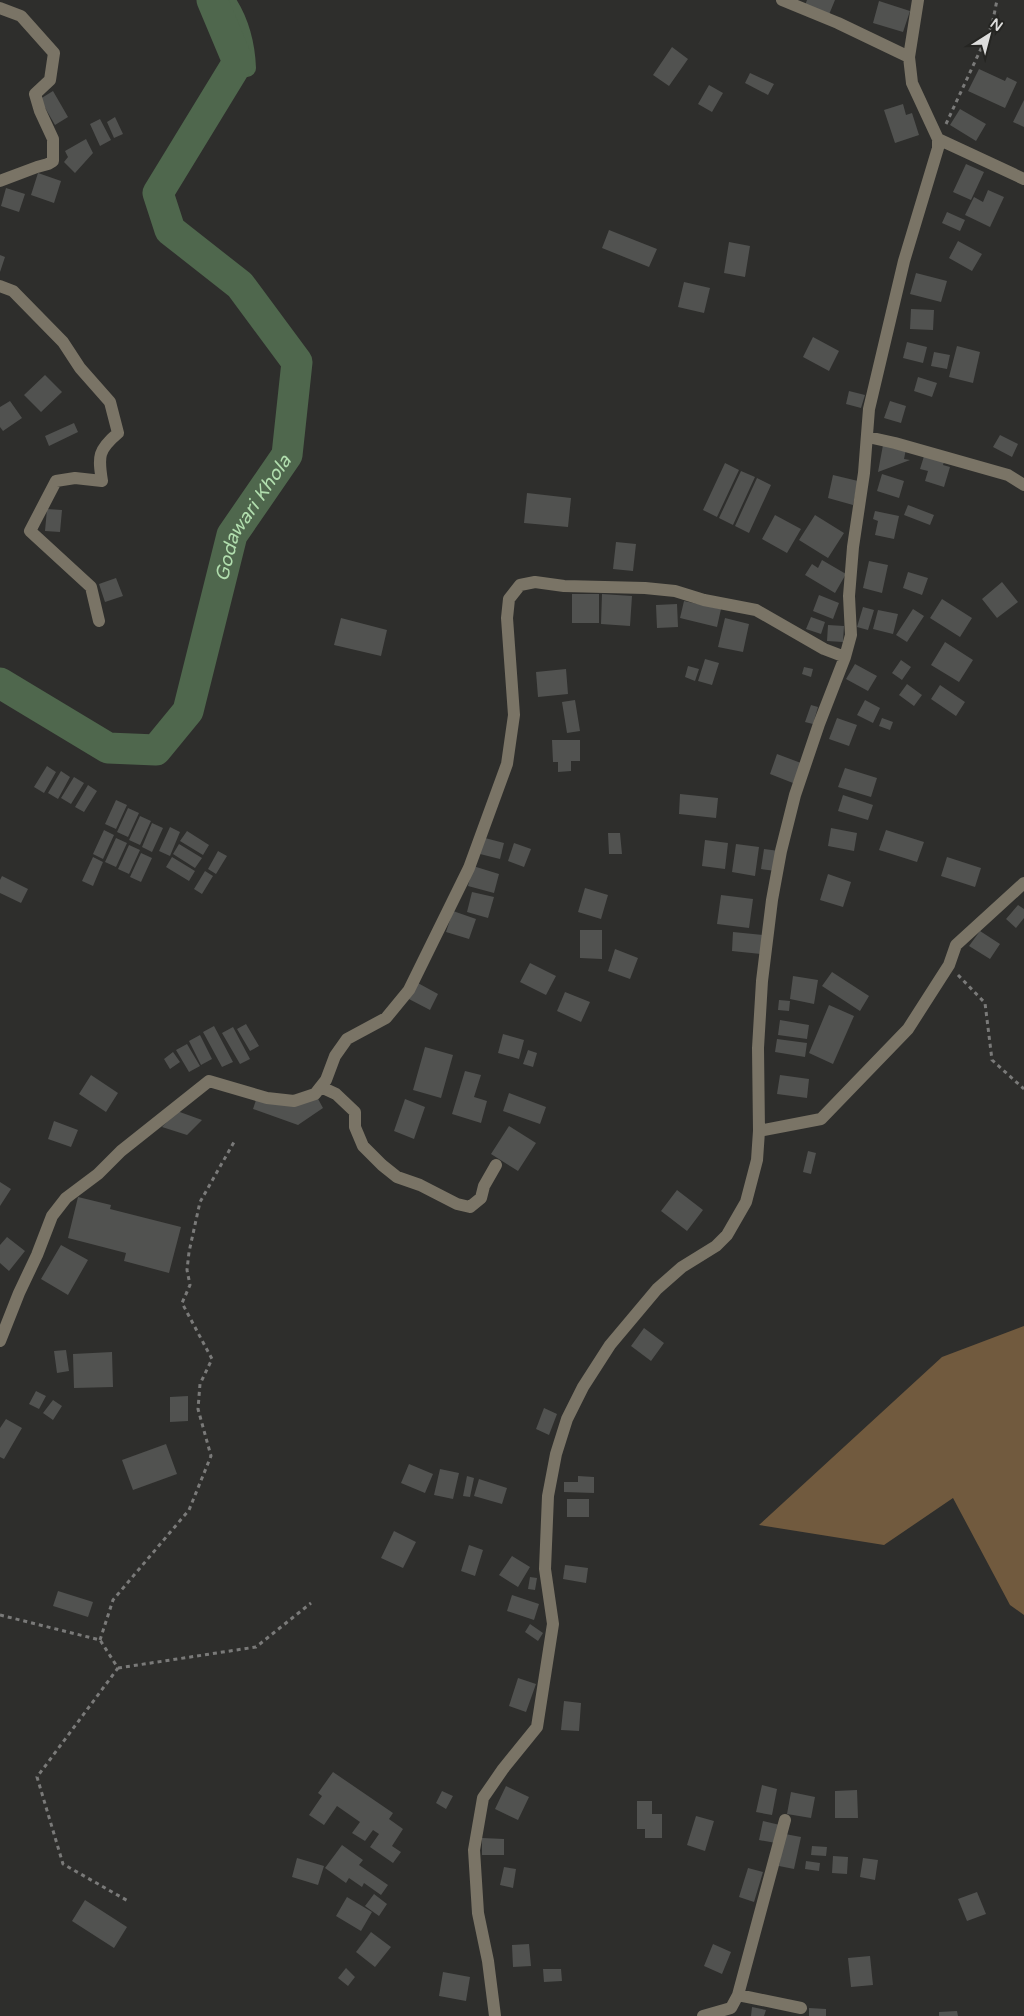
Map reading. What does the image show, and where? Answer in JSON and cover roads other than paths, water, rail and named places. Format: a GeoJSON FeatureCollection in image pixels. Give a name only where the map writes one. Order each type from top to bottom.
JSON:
{"type":"FeatureCollection","features":[{"type":"Feature","properties":{"kind":"street"},"geometry":{"type":"LineString","coordinates":[[782,0],[838,23],[908,57]]}},
{"type":"Feature","properties":{"kind":"street"},"geometry":{"type":"LineString","coordinates":[[495,2016],[488,1961],[478,1913],[474,1850],[483,1798],[503,1769],[537,1727],[552,1624],[545,1569],[548,1496],[556,1454],[567,1419],[583,1387],[610,1345],[657,1289],[682,1267],[716,1246],[727,1235],[746,1202],[757,1160],[759,1131],[758,1048],[762,981],[772,900],[781,851],[795,795],[818,724],[845,657],[851,635],[849,596],[853,547],[868,437],[869,409],[904,261],[934,166],[938,139],[912,83],[908,57],[918,0]]}},
{"type":"Feature","properties":{"kind":"street"},"geometry":{"type":"LineString","coordinates":[[0,8],[21,16],[54,53],[50,80],[35,94],[40,111],[53,139],[53,161],[0,181]]}},
{"type":"Feature","properties":{"kind":"street"},"geometry":{"type":"LineString","coordinates":[[938,139],[1024,180]]}},
{"type":"Feature","properties":{"kind":"street"},"geometry":{"type":"LineString","coordinates":[[0,286],[13,291],[63,342],[80,368],[110,402],[118,433],[104,444],[99,462],[102,481],[75,478],[56,481],[30,531],[91,586],[98,621]]}},
{"type":"Feature","properties":{"kind":"street"},"geometry":{"type":"LineString","coordinates":[[868,437],[1008,475],[1024,486]]}},
{"type":"Feature","properties":{"kind":"street"},"geometry":{"type":"LineString","coordinates":[[0,1341],[18,1293],[37,1255],[52,1216],[66,1198],[98,1174],[121,1151],[210,1081],[267,1098],[294,1100],[315,1094],[326,1080],[335,1056],[347,1039],[386,1018],[409,990],[469,868],[507,764],[514,715],[508,627],[509,598],[520,585],[535,582],[582,587],[645,588],[675,591],[704,600],[756,610],[824,649],[845,657]]}},
{"type":"Feature","properties":{"kind":"street"},"geometry":{"type":"LineString","coordinates":[[759,1131],[820,1119],[908,1029],[949,965],[956,945],[1024,883]]}},
{"type":"Feature","properties":{"kind":"street"},"geometry":{"type":"LineString","coordinates":[[321,1087],[336,1094],[355,1112],[355,1127],[363,1146],[382,1165],[397,1177],[420,1185],[457,1204],[470,1207],[481,1198],[484,1186],[496,1165]]}},
{"type":"Feature","properties":{"kind":"street"},"geometry":{"type":"LineString","coordinates":[[703,2016],[731,2008],[738,1995],[785,1820]]}},
{"type":"Feature","properties":{"kind":"street"},"geometry":{"type":"LineString","coordinates":[[738,1995],[801,2008]]}},
{"type":"Feature","properties":{"kind":"waterway","name":"Godawari Khola"},"geometry":{"type":"LineString","coordinates":[[0,683],[108,748],[156,750],[188,711],[232,535],[287,455],[297,362],[240,285],[170,230],[158,193],[238,62],[212,0]]}},
{"type":"Feature","properties":{"kind":"waterway"},"geometry":{"type":"LineString","coordinates":[[226,0],[235,15],[241,32],[247,68]]}}]}
